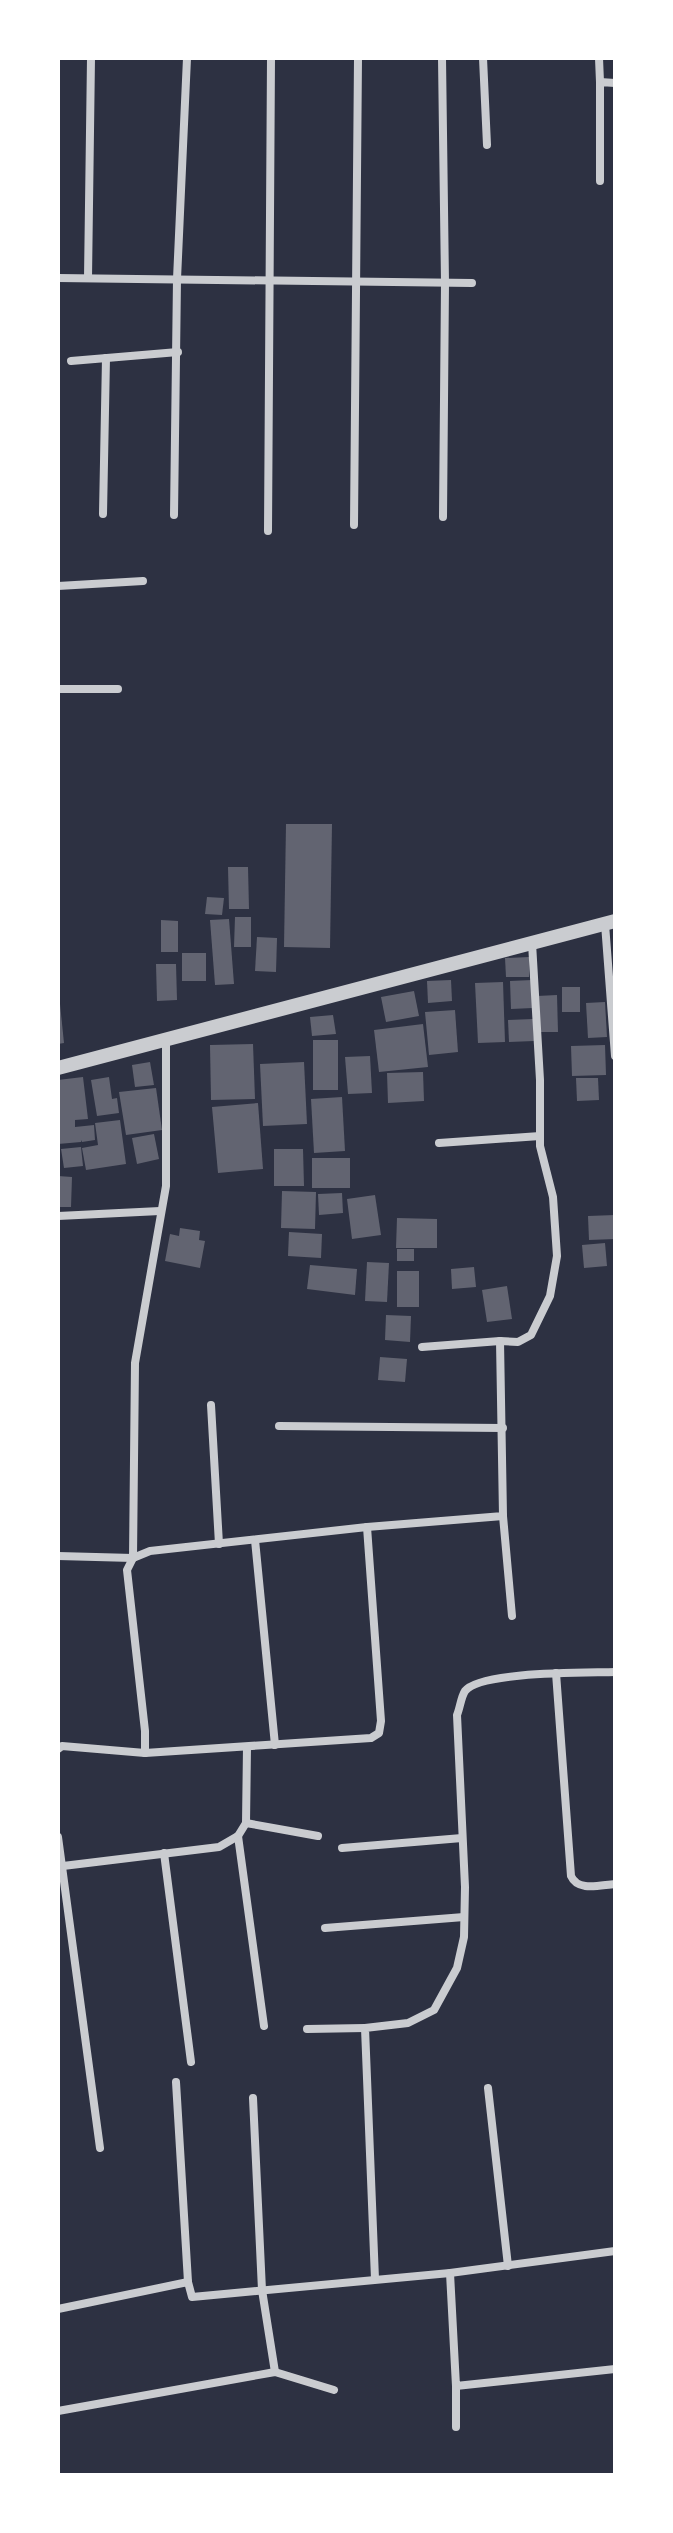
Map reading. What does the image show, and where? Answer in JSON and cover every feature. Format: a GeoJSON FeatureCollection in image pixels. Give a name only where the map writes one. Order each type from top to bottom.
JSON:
{"type":"FeatureCollection","features":[{"type":"Feature","properties":{"kind":"street"},"geometry":{"type":"LineString","coordinates":[[88,278],[91,58]]}},
{"type":"Feature","properties":{"kind":"street"},"geometry":{"type":"LineString","coordinates":[[174,515],[177,279],[187,58]]}},
{"type":"Feature","properties":{"kind":"street"},"geometry":{"type":"LineString","coordinates":[[268,531],[271,58]]}},
{"type":"Feature","properties":{"kind":"street"},"geometry":{"type":"LineString","coordinates":[[354,525],[358,58]]}},
{"type":"Feature","properties":{"kind":"street"},"geometry":{"type":"LineString","coordinates":[[442,58],[445,283],[443,517]]}},
{"type":"Feature","properties":{"kind":"street"},"geometry":{"type":"LineString","coordinates":[[483,58],[487,145]]}},
{"type":"Feature","properties":{"kind":"street"},"geometry":{"type":"LineString","coordinates":[[599,58],[600,181]]}},
{"type":"Feature","properties":{"kind":"street"},"geometry":{"type":"LineString","coordinates":[[600,82],[615,83]]}},
{"type":"Feature","properties":{"kind":"street"},"geometry":{"type":"LineString","coordinates":[[58,278],[472,283]]}},
{"type":"Feature","properties":{"kind":"street"},"geometry":{"type":"LineString","coordinates":[[71,361],[178,352]]}},
{"type":"Feature","properties":{"kind":"street"},"geometry":{"type":"LineString","coordinates":[[103,514],[106,358]]}},
{"type":"Feature","properties":{"kind":"street"},"geometry":{"type":"LineString","coordinates":[[58,586],[143,581]]}},
{"type":"Feature","properties":{"kind":"street"},"geometry":{"type":"LineString","coordinates":[[58,689],[118,689]]}},
{"type":"Feature","properties":{"kind":"street"},"geometry":{"type":"LineString","coordinates":[[58,1068],[610,922],[615,1056]]}},
{"type":"Feature","properties":{"kind":"street"},"geometry":{"type":"LineString","coordinates":[[422,1347],[518,1342],[531,1335],[550,1296],[557,1256],[553,1197],[540,1146],[540,1080],[532,943]]}},
{"type":"Feature","properties":{"kind":"street"},"geometry":{"type":"LineString","coordinates":[[145,1753],[127,1570],[133,1558],[135,1363],[168,1166],[166,1041]]}},
{"type":"Feature","properties":{"kind":"street"},"geometry":{"type":"LineString","coordinates":[[439,1143],[540,1136]]}},
{"type":"Feature","properties":{"kind":"street"},"geometry":{"type":"LineString","coordinates":[[58,1216],[160,1211]]}},
{"type":"Feature","properties":{"kind":"street"},"geometry":{"type":"LineString","coordinates":[[500,1341],[503,1516],[512,1616]]}},
{"type":"Feature","properties":{"kind":"street"},"geometry":{"type":"LineString","coordinates":[[211,1405],[219,1544]]}},
{"type":"Feature","properties":{"kind":"street"},"geometry":{"type":"LineString","coordinates":[[279,1426],[503,1428]]}},
{"type":"Feature","properties":{"kind":"street"},"geometry":{"type":"LineString","coordinates":[[58,1556],[133,1558],[150,1551],[367,1527],[503,1516]]}},
{"type":"Feature","properties":{"kind":"street"},"geometry":{"type":"LineString","coordinates":[[58,1749],[62,1746],[145,1753],[371,1738],[379,1733],[381,1721],[367,1527]]}},
{"type":"Feature","properties":{"kind":"street"},"geometry":{"type":"LineString","coordinates":[[255,1540],[275,1745]]}},
{"type":"Feature","properties":{"kind":"street"},"geometry":{"type":"LineString","coordinates":[[307,2029],[365,2028],[408,2023],[434,2010],[457,1968],[464,1937],[464,1917],[457,1715],[466,1690],[482,1680],[556,1673],[615,1672]]}},
{"type":"Feature","properties":{"kind":"street"},"geometry":{"type":"LineString","coordinates":[[556,1673],[571,1876],[574,1883],[580,1886],[615,1884]]}},
{"type":"Feature","properties":{"kind":"street"},"geometry":{"type":"LineString","coordinates":[[63,1866],[219,1847],[238,1836],[246,1823],[247,1747]]}},
{"type":"Feature","properties":{"kind":"street"},"geometry":{"type":"LineString","coordinates":[[246,1823],[318,1836]]}},
{"type":"Feature","properties":{"kind":"street"},"geometry":{"type":"LineString","coordinates":[[238,1836],[264,2026]]}},
{"type":"Feature","properties":{"kind":"street"},"geometry":{"type":"LineString","coordinates":[[58,1837],[100,2148]]}},
{"type":"Feature","properties":{"kind":"street"},"geometry":{"type":"LineString","coordinates":[[342,1848],[462,1838]]}},
{"type":"Feature","properties":{"kind":"street"},"geometry":{"type":"LineString","coordinates":[[164,1853],[191,2062]]}},
{"type":"Feature","properties":{"kind":"street"},"geometry":{"type":"LineString","coordinates":[[325,1928],[464,1917]]}},
{"type":"Feature","properties":{"kind":"street"},"geometry":{"type":"LineString","coordinates":[[365,2028],[375,2279]]}},
{"type":"Feature","properties":{"kind":"street"},"geometry":{"type":"LineString","coordinates":[[176,2082],[188,2282],[192,2297],[450,2273],[615,2251]]}},
{"type":"Feature","properties":{"kind":"street"},"geometry":{"type":"LineString","coordinates":[[488,2088],[508,2266]]}},
{"type":"Feature","properties":{"kind":"street"},"geometry":{"type":"LineString","coordinates":[[253,2098],[262,2290],[275,2372]]}},
{"type":"Feature","properties":{"kind":"street"},"geometry":{"type":"LineString","coordinates":[[450,2273],[456,2427]]}},
{"type":"Feature","properties":{"kind":"street"},"geometry":{"type":"LineString","coordinates":[[58,2309],[188,2282]]}},
{"type":"Feature","properties":{"kind":"street"},"geometry":{"type":"LineString","coordinates":[[456,2386],[615,2369]]}},
{"type":"Feature","properties":{"kind":"street"},"geometry":{"type":"LineString","coordinates":[[58,2411],[275,2372],[334,2390]]}},
{"type":"Feature","properties":{"kind":"building"},"geometry":{"type":"Polygon","coordinates":[[[286,824],[332,824],[330,948],[284,947],[286,824]]]}},
{"type":"Feature","properties":{"kind":"building"},"geometry":{"type":"Polygon","coordinates":[[[228,867],[248,867],[249,909],[229,909],[228,867]]]}},
{"type":"Feature","properties":{"kind":"building"},"geometry":{"type":"Polygon","coordinates":[[[207,897],[224,898],[222,915],[205,914],[207,897]]]}},
{"type":"Feature","properties":{"kind":"building"},"geometry":{"type":"Polygon","coordinates":[[[235,917],[251,917],[251,947],[234,947],[235,917]]]}},
{"type":"Feature","properties":{"kind":"building"},"geometry":{"type":"Polygon","coordinates":[[[229,919],[234,984],[215,985],[210,920],[229,919]]]}},
{"type":"Feature","properties":{"kind":"building"},"geometry":{"type":"Polygon","coordinates":[[[161,920],[178,921],[178,952],[161,952],[161,920]]]}},
{"type":"Feature","properties":{"kind":"building"},"geometry":{"type":"Polygon","coordinates":[[[257,937],[277,938],[276,972],[255,971],[257,937]]]}},
{"type":"Feature","properties":{"kind":"building"},"geometry":{"type":"Polygon","coordinates":[[[182,953],[206,953],[206,981],[182,981],[182,953]]]}},
{"type":"Feature","properties":{"kind":"building"},"geometry":{"type":"Polygon","coordinates":[[[529,957],[529,977],[506,977],[505,958],[529,957]]]}},
{"type":"Feature","properties":{"kind":"building"},"geometry":{"type":"Polygon","coordinates":[[[156,964],[176,964],[177,1000],[157,1001],[156,964]]]}},
{"type":"Feature","properties":{"kind":"building"},"geometry":{"type":"Polygon","coordinates":[[[451,980],[452,1001],[428,1003],[427,981],[451,980]]]}},
{"type":"Feature","properties":{"kind":"building"},"geometry":{"type":"Polygon","coordinates":[[[532,980],[533,1008],[511,1009],[510,981],[532,980]]]}},
{"type":"Feature","properties":{"kind":"building"},"geometry":{"type":"Polygon","coordinates":[[[503,982],[505,1042],[478,1043],[475,983],[503,982]]]}},
{"type":"Feature","properties":{"kind":"building"},"geometry":{"type":"Polygon","coordinates":[[[562,987],[580,987],[580,1012],[562,1012],[562,987]]]}},
{"type":"Feature","properties":{"kind":"building"},"geometry":{"type":"Polygon","coordinates":[[[414,991],[419,1016],[386,1022],[381,997],[414,991]]]}},
{"type":"Feature","properties":{"kind":"building"},"geometry":{"type":"Polygon","coordinates":[[[557,995],[558,1032],[538,1032],[537,996],[557,995]]]}},
{"type":"Feature","properties":{"kind":"building"},"geometry":{"type":"Polygon","coordinates":[[[605,1002],[607,1037],[588,1038],[586,1003],[605,1002]]]}},
{"type":"Feature","properties":{"kind":"building"},"geometry":{"type":"Polygon","coordinates":[[[58,1004],[64,1043],[58,1044],[58,1004]]]}},
{"type":"Feature","properties":{"kind":"building"},"geometry":{"type":"Polygon","coordinates":[[[455,1010],[458,1052],[429,1055],[425,1012],[455,1010]]]}},
{"type":"Feature","properties":{"kind":"building"},"geometry":{"type":"Polygon","coordinates":[[[333,1015],[336,1034],[312,1036],[310,1017],[333,1015]]]}},
{"type":"Feature","properties":{"kind":"building"},"geometry":{"type":"Polygon","coordinates":[[[533,1019],[534,1041],[509,1042],[508,1020],[533,1019]]]}},
{"type":"Feature","properties":{"kind":"building"},"geometry":{"type":"Polygon","coordinates":[[[423,1024],[428,1067],[379,1072],[374,1030],[423,1024]]]}},
{"type":"Feature","properties":{"kind":"building"},"geometry":{"type":"Polygon","coordinates":[[[313,1040],[338,1040],[338,1090],[313,1090],[313,1040]]]}},
{"type":"Feature","properties":{"kind":"building"},"geometry":{"type":"Polygon","coordinates":[[[253,1044],[255,1099],[211,1100],[210,1045],[253,1044]]]}},
{"type":"Feature","properties":{"kind":"building"},"geometry":{"type":"Polygon","coordinates":[[[605,1045],[606,1075],[572,1076],[571,1046],[605,1045]]]}},
{"type":"Feature","properties":{"kind":"building"},"geometry":{"type":"Polygon","coordinates":[[[370,1056],[372,1093],[348,1094],[345,1057],[370,1056]]]}},
{"type":"Feature","properties":{"kind":"building"},"geometry":{"type":"Polygon","coordinates":[[[150,1062],[154,1085],[135,1087],[132,1065],[150,1062]]]}},
{"type":"Feature","properties":{"kind":"building"},"geometry":{"type":"Polygon","coordinates":[[[304,1062],[307,1124],[263,1126],[260,1064],[304,1062]]]}},
{"type":"Feature","properties":{"kind":"building"},"geometry":{"type":"Polygon","coordinates":[[[423,1072],[424,1101],[388,1103],[387,1073],[423,1072]]]}},
{"type":"Feature","properties":{"kind":"building"},"geometry":{"type":"Polygon","coordinates":[[[83,1077],[88,1119],[75,1120],[75,1127],[94,1125],[95,1140],[58,1144],[58,1080],[83,1077]]]}},
{"type":"Feature","properties":{"kind":"building"},"geometry":{"type":"Polygon","coordinates":[[[109,1077],[112,1099],[117,1098],[119,1113],[97,1116],[91,1080],[109,1077]]]}},
{"type":"Feature","properties":{"kind":"building"},"geometry":{"type":"Polygon","coordinates":[[[576,1078],[598,1078],[599,1100],[577,1101],[576,1078]]]}},
{"type":"Feature","properties":{"kind":"building"},"geometry":{"type":"Polygon","coordinates":[[[156,1088],[162,1130],[126,1135],[119,1092],[156,1088]]]}},
{"type":"Feature","properties":{"kind":"building"},"geometry":{"type":"Polygon","coordinates":[[[342,1097],[345,1151],[314,1153],[311,1099],[342,1097]]]}},
{"type":"Feature","properties":{"kind":"building"},"geometry":{"type":"Polygon","coordinates":[[[258,1103],[263,1169],[218,1173],[212,1107],[258,1103]]]}},
{"type":"Feature","properties":{"kind":"building"},"geometry":{"type":"Polygon","coordinates":[[[120,1120],[126,1164],[86,1170],[82,1148],[98,1145],[95,1123],[120,1120]]]}},
{"type":"Feature","properties":{"kind":"building"},"geometry":{"type":"Polygon","coordinates":[[[154,1134],[159,1159],[137,1164],[132,1138],[154,1134]]]}},
{"type":"Feature","properties":{"kind":"building"},"geometry":{"type":"Polygon","coordinates":[[[81,1147],[83,1166],[64,1168],[61,1149],[81,1147]]]}},
{"type":"Feature","properties":{"kind":"building"},"geometry":{"type":"Polygon","coordinates":[[[274,1149],[303,1149],[304,1186],[274,1186],[274,1149]]]}},
{"type":"Feature","properties":{"kind":"building"},"geometry":{"type":"Polygon","coordinates":[[[312,1158],[350,1158],[350,1188],[312,1188],[312,1158]]]}},
{"type":"Feature","properties":{"kind":"building"},"geometry":{"type":"Polygon","coordinates":[[[58,1176],[72,1177],[71,1207],[58,1207],[58,1176]]]}},
{"type":"Feature","properties":{"kind":"building"},"geometry":{"type":"Polygon","coordinates":[[[282,1191],[316,1192],[315,1229],[281,1228],[282,1191]]]}},
{"type":"Feature","properties":{"kind":"building"},"geometry":{"type":"Polygon","coordinates":[[[342,1193],[343,1213],[319,1215],[318,1194],[342,1193]]]}},
{"type":"Feature","properties":{"kind":"building"},"geometry":{"type":"Polygon","coordinates":[[[375,1195],[381,1235],[352,1239],[347,1199],[375,1195]]]}},
{"type":"Feature","properties":{"kind":"building"},"geometry":{"type":"Polygon","coordinates":[[[615,1215],[615,1239],[589,1240],[588,1216],[615,1215]]]}},
{"type":"Feature","properties":{"kind":"building"},"geometry":{"type":"Polygon","coordinates":[[[397,1218],[437,1219],[437,1248],[396,1248],[397,1218]]]}},
{"type":"Feature","properties":{"kind":"building"},"geometry":{"type":"Polygon","coordinates":[[[180,1228],[200,1231],[199,1240],[205,1241],[200,1268],[165,1261],[170,1234],[179,1236],[180,1228]]]}},
{"type":"Feature","properties":{"kind":"building"},"geometry":{"type":"Polygon","coordinates":[[[289,1232],[322,1234],[321,1258],[288,1256],[289,1232]]]}},
{"type":"Feature","properties":{"kind":"building"},"geometry":{"type":"Polygon","coordinates":[[[605,1243],[607,1266],[584,1268],[582,1245],[605,1243]]]}},
{"type":"Feature","properties":{"kind":"building"},"geometry":{"type":"Polygon","coordinates":[[[397,1249],[414,1249],[414,1261],[397,1261],[397,1249]]]}},
{"type":"Feature","properties":{"kind":"building"},"geometry":{"type":"Polygon","coordinates":[[[367,1262],[389,1263],[387,1302],[365,1301],[367,1262]]]}},
{"type":"Feature","properties":{"kind":"building"},"geometry":{"type":"Polygon","coordinates":[[[310,1265],[357,1269],[355,1295],[307,1289],[310,1265]]]}},
{"type":"Feature","properties":{"kind":"building"},"geometry":{"type":"Polygon","coordinates":[[[474,1267],[476,1287],[452,1289],[451,1269],[474,1267]]]}},
{"type":"Feature","properties":{"kind":"building"},"geometry":{"type":"Polygon","coordinates":[[[397,1271],[419,1271],[419,1307],[397,1307],[397,1271]]]}},
{"type":"Feature","properties":{"kind":"building"},"geometry":{"type":"Polygon","coordinates":[[[507,1286],[512,1319],[487,1322],[482,1290],[507,1286]]]}},
{"type":"Feature","properties":{"kind":"building"},"geometry":{"type":"Polygon","coordinates":[[[386,1315],[411,1316],[410,1342],[385,1340],[386,1315]]]}},
{"type":"Feature","properties":{"kind":"building"},"geometry":{"type":"Polygon","coordinates":[[[380,1357],[407,1359],[405,1382],[378,1380],[380,1357]]]}}]}
